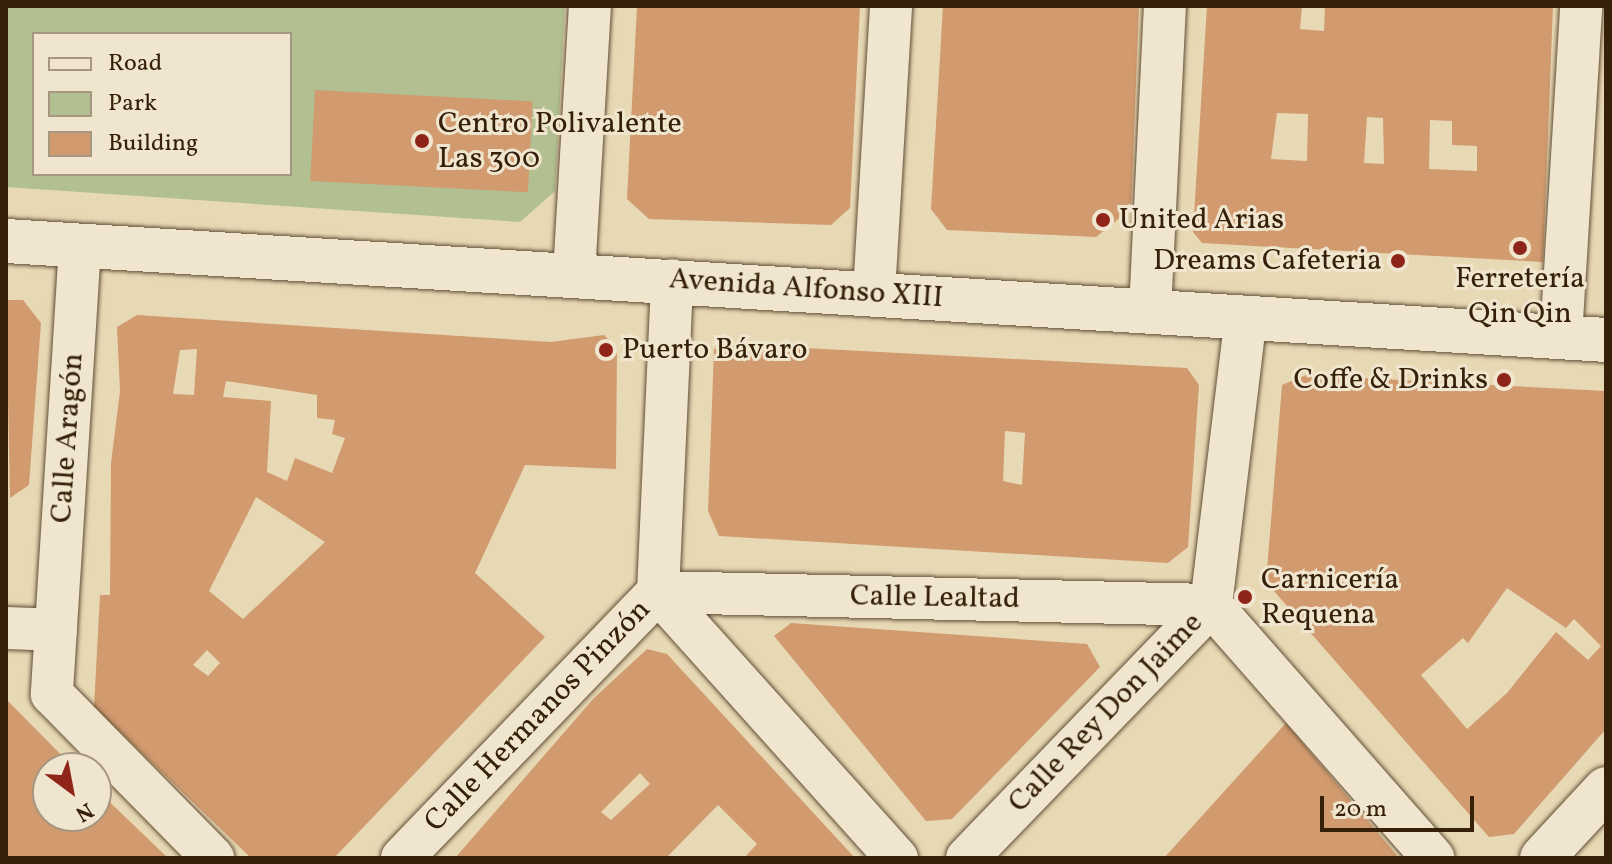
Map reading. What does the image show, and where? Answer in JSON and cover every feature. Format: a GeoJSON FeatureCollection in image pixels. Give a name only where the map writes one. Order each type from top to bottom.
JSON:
{"type":"FeatureCollection","features":[{"type":"Feature","properties":{"kind":"street"},"geometry":{"type":"LineString","coordinates":[[574,274],[590,6]]}},
{"type":"Feature","properties":{"kind":"street"},"geometry":{"type":"LineString","coordinates":[[874,293],[891,6]]}},
{"type":"Feature","properties":{"kind":"street"},"geometry":{"type":"LineString","coordinates":[[1150,311],[1165,6]]}},
{"type":"Feature","properties":{"kind":"street"},"geometry":{"type":"LineString","coordinates":[[1561,337],[1581,6]]}},
{"type":"Feature","properties":{"kind":"street","name":"Avenida Alfonso XIII"},"geometry":{"type":"LineString","coordinates":[[6,241],[1606,340]]}},
{"type":"Feature","properties":{"kind":"street","name":"Calle Aragón"},"geometry":{"type":"LineString","coordinates":[[80,246],[52,694],[213,858]]}},
{"type":"Feature","properties":{"kind":"street","name":"Calle Hermanos Pinzón"},"geometry":{"type":"LineString","coordinates":[[402,858],[658,592],[672,280]]}},
{"type":"Feature","properties":{"kind":"street","name":"Calle Rey Don Jaime"},"geometry":{"type":"LineString","coordinates":[[967,858],[1211,605],[1246,317]]}},
{"type":"Feature","properties":{"kind":"street"},"geometry":{"type":"LineString","coordinates":[[658,592],[897,858]]}},
{"type":"Feature","properties":{"kind":"street","name":"Calle Lealtad"},"geometry":{"type":"LineString","coordinates":[[658,592],[1211,605]]}},
{"type":"Feature","properties":{"kind":"street"},"geometry":{"type":"LineString","coordinates":[[1211,605],[1433,858]]}},
{"type":"Feature","properties":{"kind":"street"},"geometry":{"type":"LineString","coordinates":[[6,628],[56,630]]}},
{"type":"Feature","properties":{"kind":"street"},"geometry":{"type":"LineString","coordinates":[[1542,858],[1606,789]]}},
{"type":"Feature","properties":{"kind":"green space"},"geometry":{"type":"Polygon","coordinates":[[[6,6],[565,6],[555,191],[520,222],[6,187],[6,6]]]}},
{"type":"Feature","properties":{"kind":"building"},"geometry":{"type":"Polygon","coordinates":[[[637,6],[860,6],[850,208],[831,225],[649,219],[627,199],[637,6]]]}},
{"type":"Feature","properties":{"kind":"building"},"geometry":{"type":"Polygon","coordinates":[[[943,6],[1139,6],[1131,209],[1096,237],[947,230],[931,209],[943,6]]]}},
{"type":"Feature","properties":{"kind":"building"},"geometry":{"type":"Polygon","coordinates":[[[1207,6],[1302,6],[1300,29],[1324,31],[1325,6],[1553,6],[1543,262],[1202,243],[1193,232],[1207,6]],[[1277,113],[1271,159],[1307,161],[1308,114],[1277,113]],[[1367,117],[1364,163],[1384,164],[1383,118],[1367,117]],[[1430,120],[1429,169],[1477,171],[1477,146],[1452,145],[1452,121],[1430,120]]]}},
{"type":"Feature","properties":{"kind":"building","name":"Centro Polivalente Las 300"},"geometry":{"type":"Polygon","coordinates":[[[315,90],[533,101],[528,192],[310,181],[315,90]]]}},
{"type":"Feature","properties":{"kind":"building"},"geometry":{"type":"Polygon","coordinates":[[[6,300],[23,300],[41,323],[29,485],[10,498],[6,300]]]}},
{"type":"Feature","properties":{"kind":"building"},"geometry":{"type":"Polygon","coordinates":[[[137,315],[551,342],[604,335],[617,348],[616,469],[525,465],[475,573],[545,637],[334,858],[251,858],[94,707],[100,595],[110,595],[111,463],[120,391],[117,327],[137,315]],[[197,349],[180,350],[173,394],[194,395],[197,349]],[[226,381],[223,397],[271,401],[267,472],[287,481],[295,458],[332,473],[345,438],[332,434],[335,420],[317,418],[317,395],[226,381]],[[256,497],[209,591],[243,619],[325,542],[256,497]],[[207,650],[193,665],[208,676],[220,663],[207,650]]]}},
{"type":"Feature","properties":{"kind":"building"},"geometry":{"type":"Polygon","coordinates":[[[728,344],[1187,368],[1199,385],[1188,547],[1168,563],[719,536],[708,511],[714,349],[728,344]],[[1005,431],[1003,481],[1022,485],[1025,433],[1005,431]]]}},
{"type":"Feature","properties":{"kind":"building"},"geometry":{"type":"Polygon","coordinates":[[[1306,375],[1606,391],[1606,729],[1514,834],[1489,837],[1266,582],[1282,385],[1306,375]],[[1507,588],[1468,643],[1463,638],[1421,675],[1467,729],[1507,693],[1556,632],[1588,660],[1601,646],[1574,619],[1566,628],[1507,588]]]}},
{"type":"Feature","properties":{"kind":"building"},"geometry":{"type":"Polygon","coordinates":[[[791,623],[1087,644],[1100,667],[952,819],[926,821],[774,636],[791,623]]]}},
{"type":"Feature","properties":{"kind":"building"},"geometry":{"type":"Polygon","coordinates":[[[647,649],[667,654],[855,858],[744,858],[757,844],[718,805],[666,858],[455,858],[594,698],[647,649]],[[640,773],[601,812],[611,820],[650,784],[640,773]]]}},
{"type":"Feature","properties":{"kind":"building"},"geometry":{"type":"Polygon","coordinates":[[[6,699],[58,752],[32,752],[32,832],[112,832],[112,804],[168,858],[6,858],[6,699]]]}},
{"type":"Feature","properties":{"kind":"building"},"geometry":{"type":"Polygon","coordinates":[[[1286,723],[1399,858],[1164,858],[1286,723]]]}},
{"type":"Feature","properties":{"kind":"place","name":"Centro Polivalente Las 300"},"geometry":{"type":"Point","coordinates":[422,141]}},
{"type":"Feature","properties":{"kind":"place","name":"United Arias"},"geometry":{"type":"Point","coordinates":[1103,220]}},
{"type":"Feature","properties":{"kind":"place","name":"Ferretería Qin Qin"},"geometry":{"type":"Point","coordinates":[1520,248]}},
{"type":"Feature","properties":{"kind":"place","name":"Dreams Cafeteria"},"geometry":{"type":"Point","coordinates":[1398,261]}},
{"type":"Feature","properties":{"kind":"place","name":"Puerto Bávaro"},"geometry":{"type":"Point","coordinates":[606,350]}},
{"type":"Feature","properties":{"kind":"place","name":"Coffe & Drinks"},"geometry":{"type":"Point","coordinates":[1504,380]}},
{"type":"Feature","properties":{"kind":"place","name":"Carnicería Requena"},"geometry":{"type":"Point","coordinates":[1245,597]}}]}
